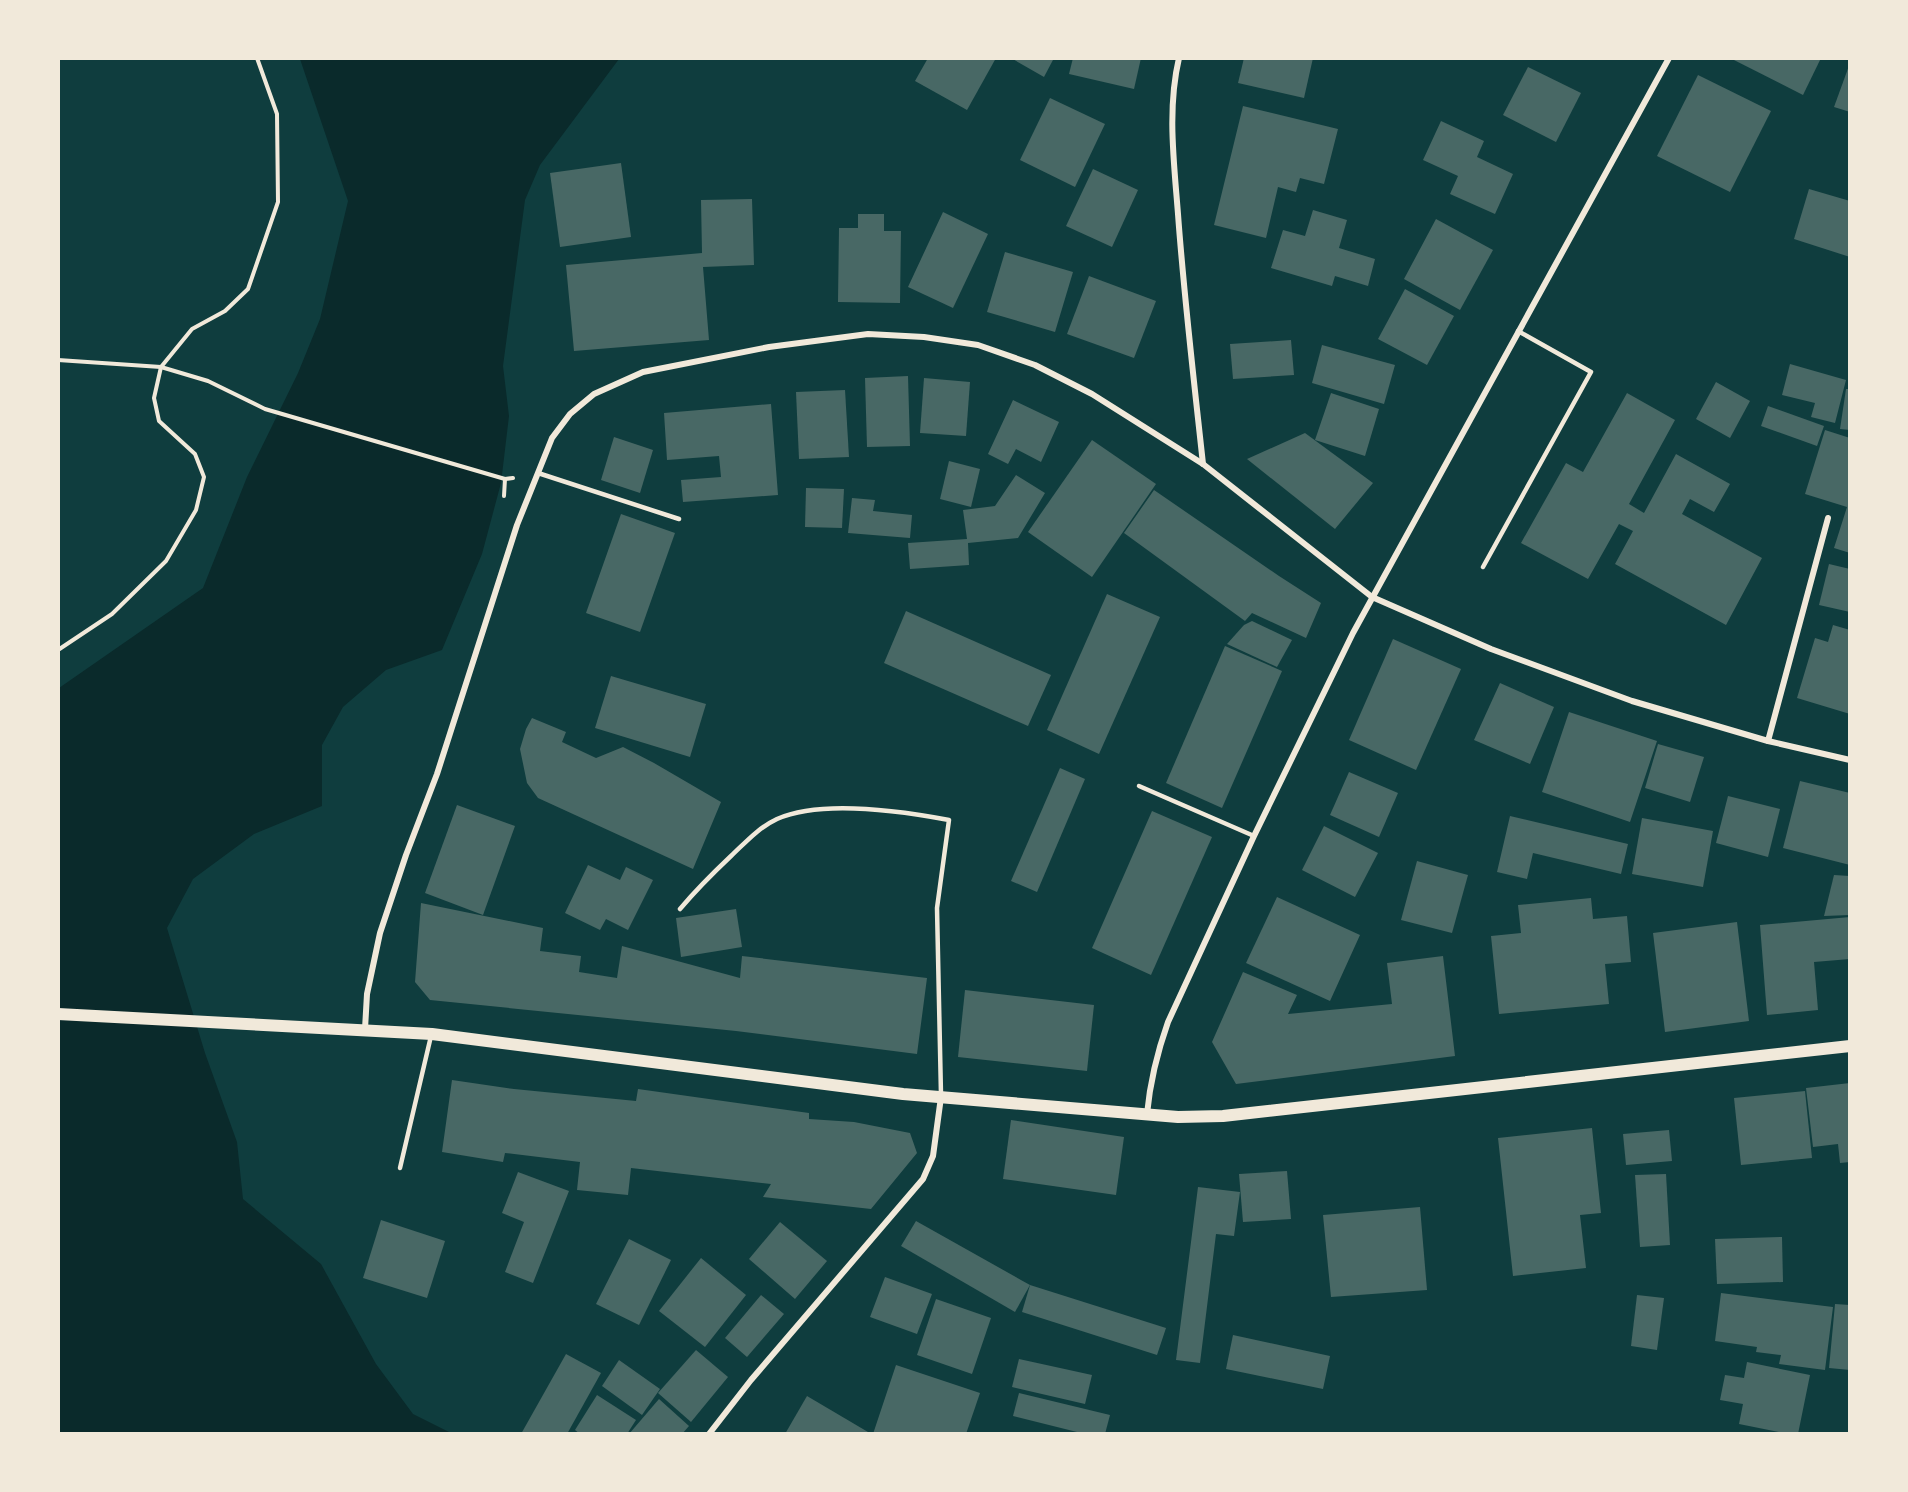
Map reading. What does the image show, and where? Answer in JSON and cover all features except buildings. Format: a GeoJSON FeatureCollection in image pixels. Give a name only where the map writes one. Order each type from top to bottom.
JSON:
{"type":"FeatureCollection","features":[{"type":"Feature","properties":{"kind":"main road"},"geometry":{"type":"LineString","coordinates":[[58,1014],[432,1034],[941,1097],[1147,1115],[1223,1116],[1850,1046]]}},
{"type":"Feature","properties":{"kind":"street"},"geometry":{"type":"LineString","coordinates":[[1179,58],[1176,70],[1172,133],[1180,243],[1203,464]]}},
{"type":"Feature","properties":{"kind":"street"},"geometry":{"type":"LineString","coordinates":[[1147,1115],[1150,1082],[1168,1022],[1254,836],[1372,597],[1669,58]]}},
{"type":"Feature","properties":{"kind":"street"},"geometry":{"type":"LineString","coordinates":[[365,1029],[366,994],[380,933],[406,855],[437,774],[514,534],[552,438],[570,414],[594,394],[643,372],[769,347],[868,334],[924,337],[978,345],[1035,365],[1092,394],[1203,464],[1372,597],[1491,649],[1621,697],[1768,741],[1850,760]]}},
{"type":"Feature","properties":{"kind":"street"},"geometry":{"type":"LineString","coordinates":[[1768,741],[1828,518]]}},
{"type":"Feature","properties":{"kind":"street"},"geometry":{"type":"LineString","coordinates":[[709,1434],[751,1380],[923,1179],[933,1156],[941,1097]]}},
{"type":"Feature","properties":{"kind":"lane"},"geometry":{"type":"LineString","coordinates":[[1484,567],[1591,372],[1518,331]]}},
{"type":"Feature","properties":{"kind":"lane"},"geometry":{"type":"LineString","coordinates":[[538,473],[680,519]]}},
{"type":"Feature","properties":{"kind":"lane"},"geometry":{"type":"LineString","coordinates":[[1139,786],[1254,836]]}},
{"type":"Feature","properties":{"kind":"lane"},"geometry":{"type":"LineString","coordinates":[[680,909],[754,833],[778,819],[810,810],[861,808],[915,813],[949,820],[937,908],[941,1097]]}},
{"type":"Feature","properties":{"kind":"lane"},"geometry":{"type":"LineString","coordinates":[[400,1168],[432,1034]]}},
{"type":"Feature","properties":{"kind":"path"},"geometry":{"type":"LineString","coordinates":[[58,650],[112,614],[166,561],[196,510],[204,477],[195,454],[159,421],[154,398],[161,367],[192,329],[225,311],[248,289],[278,202],[277,114],[257,58]]}},
{"type":"Feature","properties":{"kind":"path"},"geometry":{"type":"LineString","coordinates":[[58,360],[161,367],[208,381],[265,409],[505,479]]}},
{"type":"Feature","properties":{"kind":"water"},"geometry":{"type":"Polygon","coordinates":[[[300,59],[619,59],[540,165],[525,200],[503,366],[509,416],[501,483],[482,554],[442,650],[386,670],[343,707],[322,745],[322,806],[254,834],[193,879],[167,928],[205,1053],[237,1142],[243,1199],[321,1264],[376,1364],[413,1414],[451,1433],[59,1434],[59,688],[203,588],[247,477],[298,373],[320,319],[348,201],[300,59]]]}}]}
